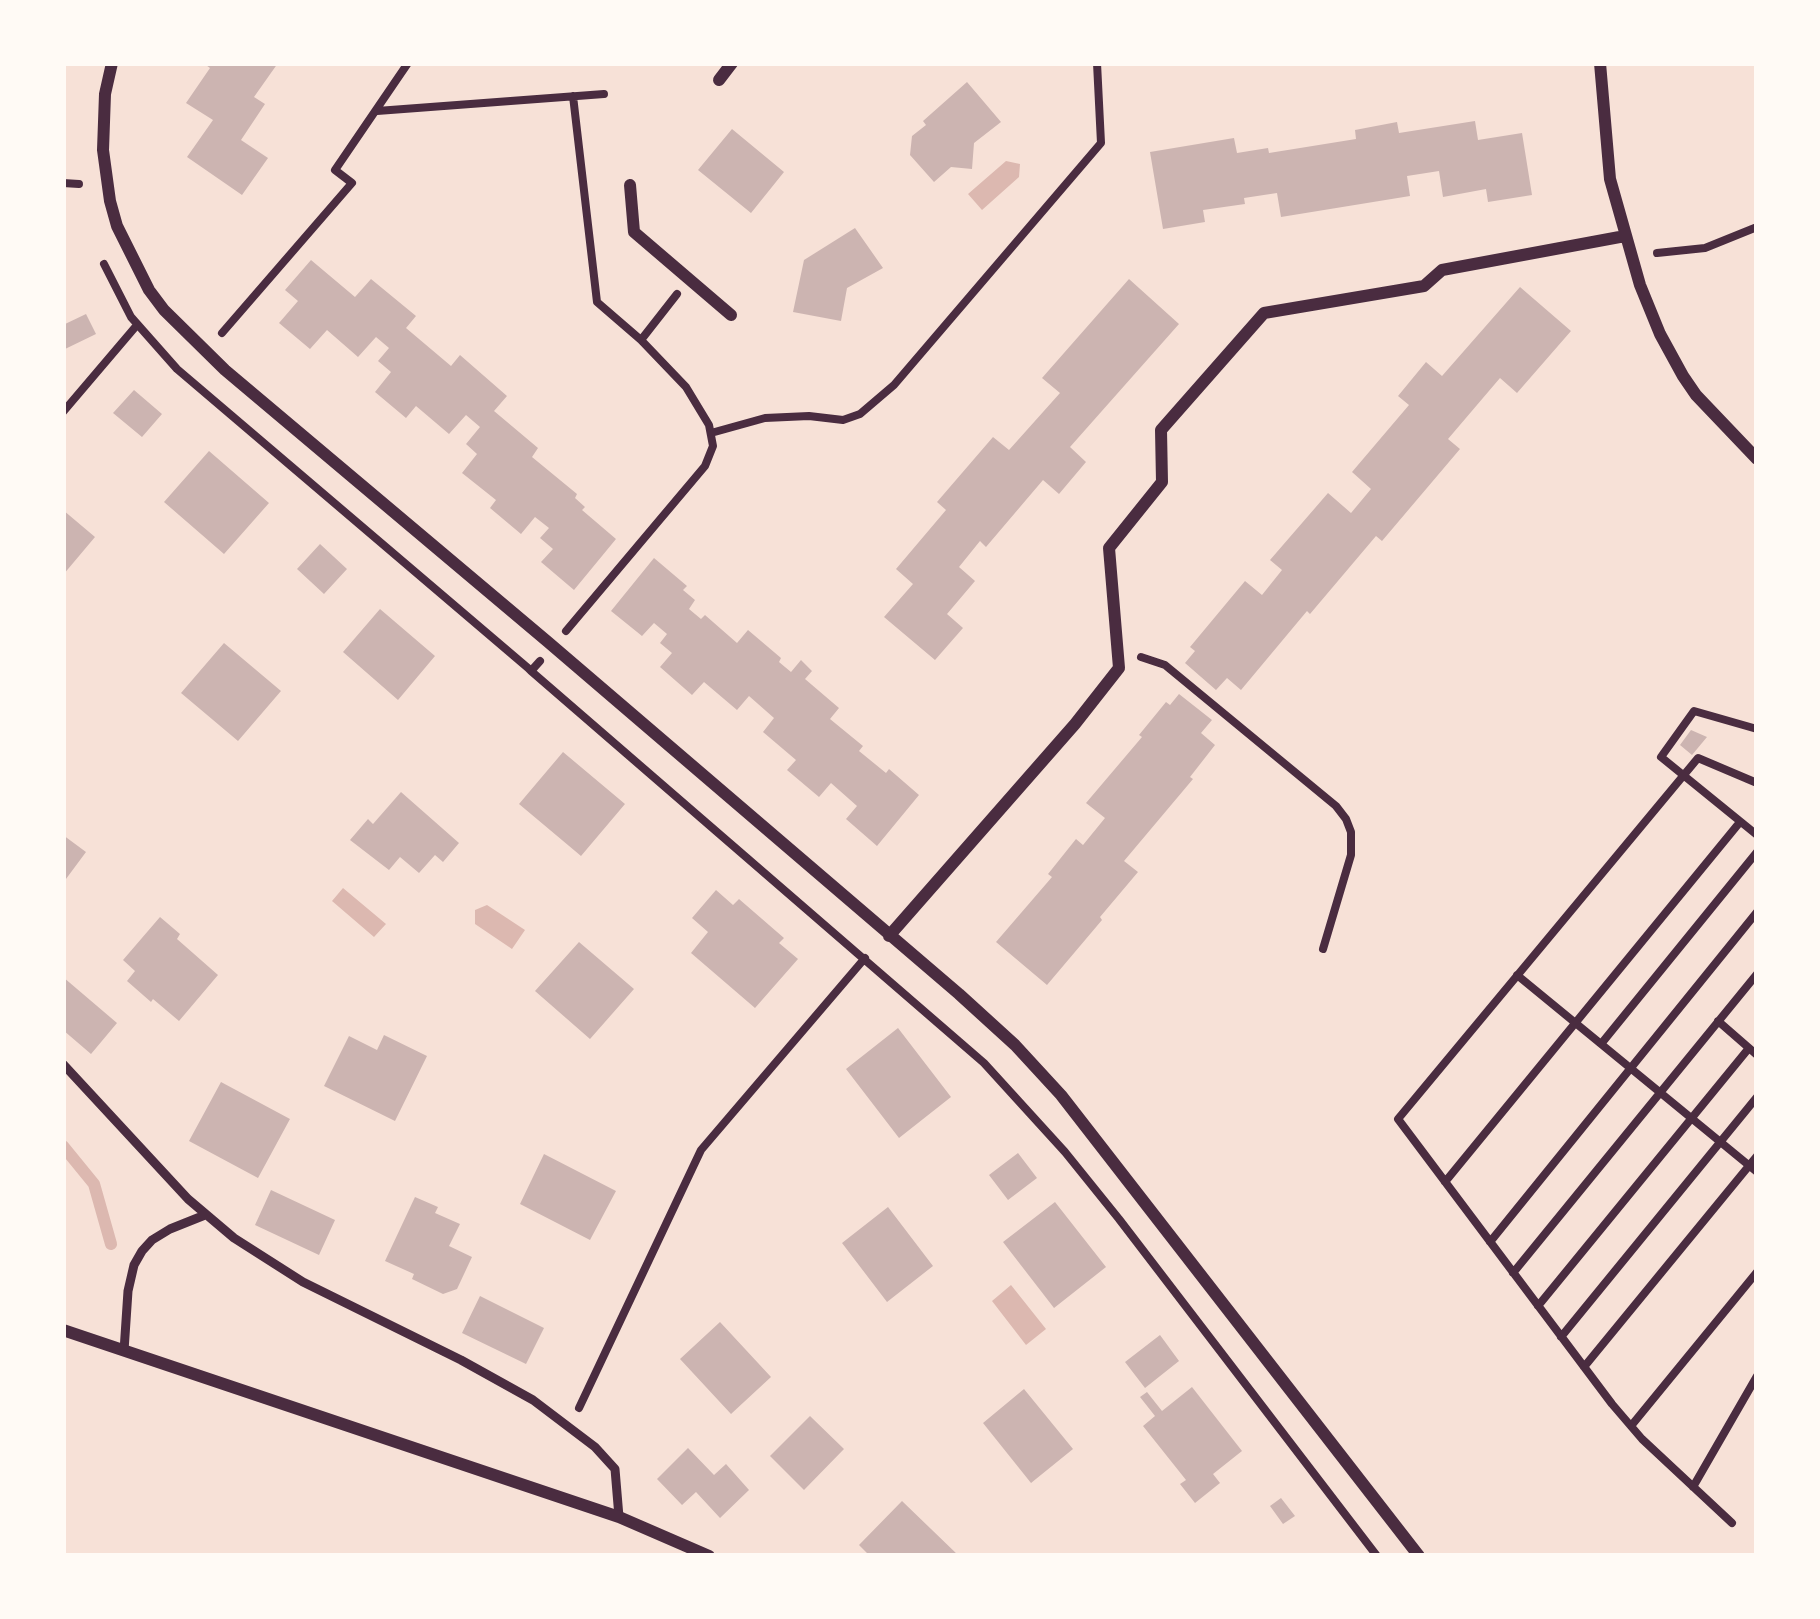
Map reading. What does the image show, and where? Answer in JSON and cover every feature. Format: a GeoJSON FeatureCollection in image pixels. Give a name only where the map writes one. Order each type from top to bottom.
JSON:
{"type":"FeatureCollection","features":[{"type":"Feature","properties":{"kind":"street"},"geometry":{"type":"LineString","coordinates":[[112,63],[105,94],[103,150],[117,226],[148,290],[170,317],[1001,1033],[1061,1094],[1419,1556]]}},
{"type":"Feature","properties":{"kind":"street"},"geometry":{"type":"LineString","coordinates":[[718,80],[732,63]]}},
{"type":"Feature","properties":{"kind":"street"},"geometry":{"type":"LineString","coordinates":[[1600,63],[1610,179],[1650,310],[1696,395],[1757,459]]}},
{"type":"Feature","properties":{"kind":"street"},"geometry":{"type":"LineString","coordinates":[[630,185],[634,232],[731,315]]}},
{"type":"Feature","properties":{"kind":"street"},"geometry":{"type":"LineString","coordinates":[[889,936],[1119,668],[1109,548],[1162,482],[1161,430],[1264,313],[1424,286],[1442,270],[1624,236]]}},
{"type":"Feature","properties":{"kind":"street"},"geometry":{"type":"LineString","coordinates":[[63,1330],[619,1517],[709,1556]]}},
{"type":"Feature","properties":{"kind":"lane"},"geometry":{"type":"LineString","coordinates":[[63,1064],[205,1215],[234,1238],[303,1282],[461,1360],[570,1426],[615,1469],[619,1517]]}},
{"type":"Feature","properties":{"kind":"lane"},"geometry":{"type":"LineString","coordinates":[[124,1351],[128,1291],[142,1251],[170,1229],[205,1215]]}},
{"type":"Feature","properties":{"kind":"path"},"geometry":{"type":"LineString","coordinates":[[206,352],[352,183],[334,170],[408,63]]}},
{"type":"Feature","properties":{"kind":"path"},"geometry":{"type":"LineString","coordinates":[[712,433],[765,418],[843,420],[860,414],[894,385],[1101,143],[1097,63]]}},
{"type":"Feature","properties":{"kind":"path"},"geometry":{"type":"LineString","coordinates":[[375,111],[604,94]]}},
{"type":"Feature","properties":{"kind":"path"},"geometry":{"type":"LineString","coordinates":[[553,647],[705,466],[712,446],[712,433],[695,398],[641,340],[597,302],[573,96]]}},
{"type":"Feature","properties":{"kind":"path"},"geometry":{"type":"LineString","coordinates":[[63,183],[79,184]]}},
{"type":"Feature","properties":{"kind":"path"},"geometry":{"type":"LineString","coordinates":[[1631,256],[1705,248],[1757,227]]}},
{"type":"Feature","properties":{"kind":"path"},"geometry":{"type":"LineString","coordinates":[[641,340],[689,279]]}},
{"type":"Feature","properties":{"kind":"path"},"geometry":{"type":"LineString","coordinates":[[63,412],[137,325]]}},
{"type":"Feature","properties":{"kind":"path"},"geometry":{"type":"LineString","coordinates":[[1117,649],[1165,665],[1346,819],[1351,855],[1323,949]]}},
{"type":"Feature","properties":{"kind":"path"},"geometry":{"type":"LineString","coordinates":[[531,671],[984,1063],[1066,1152],[1377,1556]]}},
{"type":"Feature","properties":{"kind":"path"},"geometry":{"type":"LineString","coordinates":[[1757,729],[1694,711],[1661,758],[1757,836]]}},
{"type":"Feature","properties":{"kind":"path"},"geometry":{"type":"LineString","coordinates":[[1732,1523],[1631,1426],[1397,1119],[1698,758],[1757,783]]}},
{"type":"Feature","properties":{"kind":"path"},"geometry":{"type":"LineString","coordinates":[[1445,1182],[1740,822]]}},
{"type":"Feature","properties":{"kind":"path"},"geometry":{"type":"LineString","coordinates":[[1601,1044],[1757,852]]}},
{"type":"Feature","properties":{"kind":"path"},"geometry":{"type":"LineString","coordinates":[[1490,1242],[1757,912]]}},
{"type":"Feature","properties":{"kind":"path"},"geometry":{"type":"LineString","coordinates":[[570,1426],[700,1150],[865,958]]}},
{"type":"Feature","properties":{"kind":"path"},"geometry":{"type":"LineString","coordinates":[[1513,1273],[1757,974]]}},
{"type":"Feature","properties":{"kind":"path"},"geometry":{"type":"LineString","coordinates":[[1517,975],[1753,1169]]}},
{"type":"Feature","properties":{"kind":"path"},"geometry":{"type":"LineString","coordinates":[[1538,1306],[1691,1118],[1753,1051],[1718,1022]]}},
{"type":"Feature","properties":{"kind":"path"},"geometry":{"type":"LineString","coordinates":[[1562,1336],[1757,1097]]}},
{"type":"Feature","properties":{"kind":"path"},"geometry":{"type":"LineString","coordinates":[[1584,1367],[1753,1169],[1757,1156]]}},
{"type":"Feature","properties":{"kind":"path"},"geometry":{"type":"LineString","coordinates":[[1631,1426],[1757,1273]]}},
{"type":"Feature","properties":{"kind":"path"},"geometry":{"type":"LineString","coordinates":[[1694,1486],[1757,1376]]}},
{"type":"Feature","properties":{"kind":"shaded area"},"geometry":{"type":"Polygon","coordinates":[[[1006,161],[1020,164],[1019,177],[982,210],[968,194],[1006,161]]]}},
{"type":"Feature","properties":{"kind":"shaded area"},"geometry":{"type":"Polygon","coordinates":[[[343,888],[386,924],[374,937],[332,901],[343,888]]]}},
{"type":"Feature","properties":{"kind":"shaded area"},"geometry":{"type":"Polygon","coordinates":[[[487,905],[525,930],[512,949],[475,924],[475,910],[487,905]]]}},
{"type":"Feature","properties":{"kind":"shaded area"},"geometry":{"type":"Polygon","coordinates":[[[1011,1285],[1046,1329],[1026,1345],[992,1301],[1011,1285]]]}},
{"type":"Feature","properties":{"kind":"building"},"geometry":{"type":"Polygon","coordinates":[[[203,63],[278,63],[254,97],[265,104],[241,140],[268,158],[242,195],[187,157],[213,120],[186,103],[210,68],[203,63]]]}},
{"type":"Feature","properties":{"kind":"building"},"geometry":{"type":"Polygon","coordinates":[[[967,82],[1001,122],[974,143],[972,169],[951,167],[934,182],[910,155],[912,136],[967,82]]]}},
{"type":"Feature","properties":{"kind":"building"},"geometry":{"type":"Polygon","coordinates":[[[1475,121],[1478,140],[1522,133],[1532,195],[1488,202],[1486,189],[1443,197],[1439,171],[1407,176],[1410,196],[1281,217],[1277,193],[1203,210],[1205,222],[1163,229],[1150,152],[1234,138],[1237,153],[1268,148],[1269,153],[1356,139],[1355,130],[1397,122],[1399,133],[1475,121]]]}},
{"type":"Feature","properties":{"kind":"building"},"geometry":{"type":"Polygon","coordinates":[[[732,129],[784,172],[751,213],[698,170],[732,129]]]}},
{"type":"Feature","properties":{"kind":"building"},"geometry":{"type":"Polygon","coordinates":[[[855,228],[883,268],[847,288],[841,321],[793,312],[804,260],[855,228]]]}},
{"type":"Feature","properties":{"kind":"building"},"geometry":{"type":"Polygon","coordinates":[[[311,260],[355,297],[371,279],[416,316],[406,328],[451,366],[460,355],[507,396],[494,411],[538,448],[532,457],[577,494],[575,498],[585,507],[582,510],[616,539],[574,590],[541,562],[553,549],[540,538],[549,528],[535,517],[521,534],[490,508],[496,500],[462,473],[477,454],[466,444],[480,427],[466,415],[449,434],[416,406],[406,418],[375,392],[391,372],[378,361],[389,348],[376,337],[358,357],[327,330],[310,349],[279,323],[298,301],[285,290],[311,260]]]}},
{"type":"Feature","properties":{"kind":"building"},"geometry":{"type":"Polygon","coordinates":[[[1129,279],[1179,324],[1070,447],[1086,462],[1059,494],[1043,480],[986,547],[980,541],[959,567],[975,581],[947,614],[963,628],[935,660],[884,617],[913,584],[896,569],[946,510],[937,502],[993,437],[1009,450],[1060,393],[1042,378],[1129,279]]]}},
{"type":"Feature","properties":{"kind":"building"},"geometry":{"type":"Polygon","coordinates":[[[1520,287],[1571,331],[1517,393],[1500,378],[1448,439],[1460,449],[1382,541],[1376,536],[1310,614],[1307,611],[1241,690],[1227,678],[1216,690],[1185,663],[1195,651],[1190,647],[1245,581],[1262,595],[1282,570],[1270,560],[1328,493],[1351,513],[1371,489],[1352,472],[1409,405],[1398,396],[1426,362],[1442,376],[1520,287]]]}},
{"type":"Feature","properties":{"kind":"building"},"geometry":{"type":"Polygon","coordinates":[[[86,314],[96,334],[63,350],[63,325],[86,314]]]}},
{"type":"Feature","properties":{"kind":"building"},"geometry":{"type":"Polygon","coordinates":[[[134,390],[162,414],[142,437],[113,413],[134,390]]]}},
{"type":"Feature","properties":{"kind":"building"},"geometry":{"type":"Polygon","coordinates":[[[209,451],[269,503],[224,554],[164,502],[209,451]]]}},
{"type":"Feature","properties":{"kind":"building"},"geometry":{"type":"Polygon","coordinates":[[[63,510],[95,537],[63,575],[63,510]]]}},
{"type":"Feature","properties":{"kind":"building"},"geometry":{"type":"Polygon","coordinates":[[[320,544],[347,569],[324,594],[297,569],[320,544]]]}},
{"type":"Feature","properties":{"kind":"building"},"geometry":{"type":"Polygon","coordinates":[[[654,558],[687,586],[683,590],[695,600],[689,609],[701,619],[705,615],[737,643],[748,630],[791,672],[801,660],[812,671],[805,679],[839,708],[830,719],[863,746],[859,751],[919,795],[877,846],[846,819],[857,806],[831,783],[819,797],[787,770],[796,760],[763,732],[774,718],[749,696],[737,710],[704,682],[692,695],[660,667],[672,653],[660,643],[667,634],[654,623],[642,636],[611,611],[654,558]]]}},
{"type":"Feature","properties":{"kind":"building"},"geometry":{"type":"Polygon","coordinates":[[[380,609],[435,656],[398,700],[343,652],[380,609]]]}},
{"type":"Feature","properties":{"kind":"building"},"geometry":{"type":"Polygon","coordinates":[[[224,643],[281,691],[238,741],[181,693],[224,643]]]}},
{"type":"Feature","properties":{"kind":"building"},"geometry":{"type":"Polygon","coordinates":[[[1179,694],[1212,720],[1201,733],[1215,745],[1190,777],[1193,779],[1124,861],[1138,872],[1047,985],[996,942],[1052,877],[1048,874],[1076,839],[1083,845],[1105,818],[1086,803],[1166,702],[1170,705],[1179,694]]]}},
{"type":"Feature","properties":{"kind":"building"},"geometry":{"type":"Polygon","coordinates":[[[1691,730],[1707,737],[1692,755],[1680,745],[1691,730]]]}},
{"type":"Feature","properties":{"kind":"building"},"geometry":{"type":"Polygon","coordinates":[[[563,752],[625,804],[581,856],[519,804],[563,752]]]}},
{"type":"Feature","properties":{"kind":"building"},"geometry":{"type":"Polygon","coordinates":[[[401,792],[459,843],[443,862],[435,855],[419,873],[400,857],[389,870],[350,840],[368,819],[373,824],[401,792]]]}},
{"type":"Feature","properties":{"kind":"building"},"geometry":{"type":"Polygon","coordinates":[[[63,835],[86,852],[63,883],[63,835]]]}},
{"type":"Feature","properties":{"kind":"building"},"geometry":{"type":"Polygon","coordinates":[[[716,890],[733,905],[739,899],[784,938],[779,943],[798,959],[755,1008],[691,953],[708,932],[692,918],[716,890]]]}},
{"type":"Feature","properties":{"kind":"building"},"geometry":{"type":"Polygon","coordinates":[[[160,917],[218,975],[179,1021],[127,981],[135,971],[123,960],[160,917]]]}},
{"type":"Feature","properties":{"kind":"building"},"geometry":{"type":"Polygon","coordinates":[[[579,942],[634,989],[590,1039],[535,991],[579,942]]]}},
{"type":"Feature","properties":{"kind":"building"},"geometry":{"type":"Polygon","coordinates":[[[63,977],[117,1023],[91,1054],[63,1030],[63,977]]]}},
{"type":"Feature","properties":{"kind":"building"},"geometry":{"type":"Polygon","coordinates":[[[898,1028],[951,1097],[899,1138],[846,1069],[898,1028]]]}},
{"type":"Feature","properties":{"kind":"building"},"geometry":{"type":"Polygon","coordinates":[[[384,1035],[427,1056],[395,1121],[324,1086],[349,1036],[377,1050],[384,1035]]]}},
{"type":"Feature","properties":{"kind":"building"},"geometry":{"type":"Polygon","coordinates":[[[221,1082],[290,1119],[258,1178],[189,1141],[221,1082]]]}},
{"type":"Feature","properties":{"kind":"building"},"geometry":{"type":"Polygon","coordinates":[[[1018,1153],[1037,1178],[1008,1200],[989,1175],[1018,1153]]]}},
{"type":"Feature","properties":{"kind":"building"},"geometry":{"type":"Polygon","coordinates":[[[544,1154],[616,1191],[590,1240],[520,1204],[544,1154]]]}},
{"type":"Feature","properties":{"kind":"building"},"geometry":{"type":"Polygon","coordinates":[[[271,1190],[335,1220],[319,1255],[255,1225],[271,1190]]]}},
{"type":"Feature","properties":{"kind":"building"},"geometry":{"type":"Polygon","coordinates":[[[415,1197],[460,1224],[449,1246],[472,1257],[457,1289],[443,1294],[385,1261],[415,1197]]]}},
{"type":"Feature","properties":{"kind":"building"},"geometry":{"type":"Polygon","coordinates":[[[1055,1202],[1106,1267],[1054,1308],[1003,1242],[1055,1202]]]}},
{"type":"Feature","properties":{"kind":"building"},"geometry":{"type":"Polygon","coordinates":[[[888,1207],[933,1266],[887,1302],[842,1243],[888,1207]]]}},
{"type":"Feature","properties":{"kind":"building"},"geometry":{"type":"Polygon","coordinates":[[[480,1296],[544,1328],[526,1364],[462,1333],[480,1296]]]}},
{"type":"Feature","properties":{"kind":"building"},"geometry":{"type":"Polygon","coordinates":[[[720,1322],[771,1377],[731,1414],[680,1359],[720,1322]]]}},
{"type":"Feature","properties":{"kind":"building"},"geometry":{"type":"Polygon","coordinates":[[[1160,1335],[1179,1361],[1145,1388],[1125,1362],[1160,1335]]]}},
{"type":"Feature","properties":{"kind":"building"},"geometry":{"type":"Polygon","coordinates":[[[1192,1387],[1242,1451],[1213,1474],[1220,1483],[1195,1503],[1180,1484],[1186,1480],[1143,1426],[1155,1416],[1140,1397],[1147,1392],[1162,1411],[1192,1387]]]}},
{"type":"Feature","properties":{"kind":"building"},"geometry":{"type":"Polygon","coordinates":[[[1024,1389],[1073,1449],[1031,1483],[983,1423],[1024,1389]]]}},
{"type":"Feature","properties":{"kind":"building"},"geometry":{"type":"Polygon","coordinates":[[[810,1416],[844,1449],[804,1490],[770,1456],[810,1416]]]}},
{"type":"Feature","properties":{"kind":"building"},"geometry":{"type":"Polygon","coordinates":[[[688,1448],[714,1475],[726,1464],[749,1490],[720,1518],[696,1492],[682,1505],[657,1479],[688,1448]]]}},
{"type":"Feature","properties":{"kind":"building"},"geometry":{"type":"Polygon","coordinates":[[[1281,1498],[1295,1516],[1283,1524],[1270,1506],[1281,1498]]]}},
{"type":"Feature","properties":{"kind":"building"},"geometry":{"type":"Polygon","coordinates":[[[902,1501],[959,1556],[870,1556],[859,1545],[902,1501]]]}},
{"type":"Feature","properties":{"kind":"waterway"},"geometry":{"type":"LineString","coordinates":[[63,1146],[94,1184],[111,1244]]}}]}
